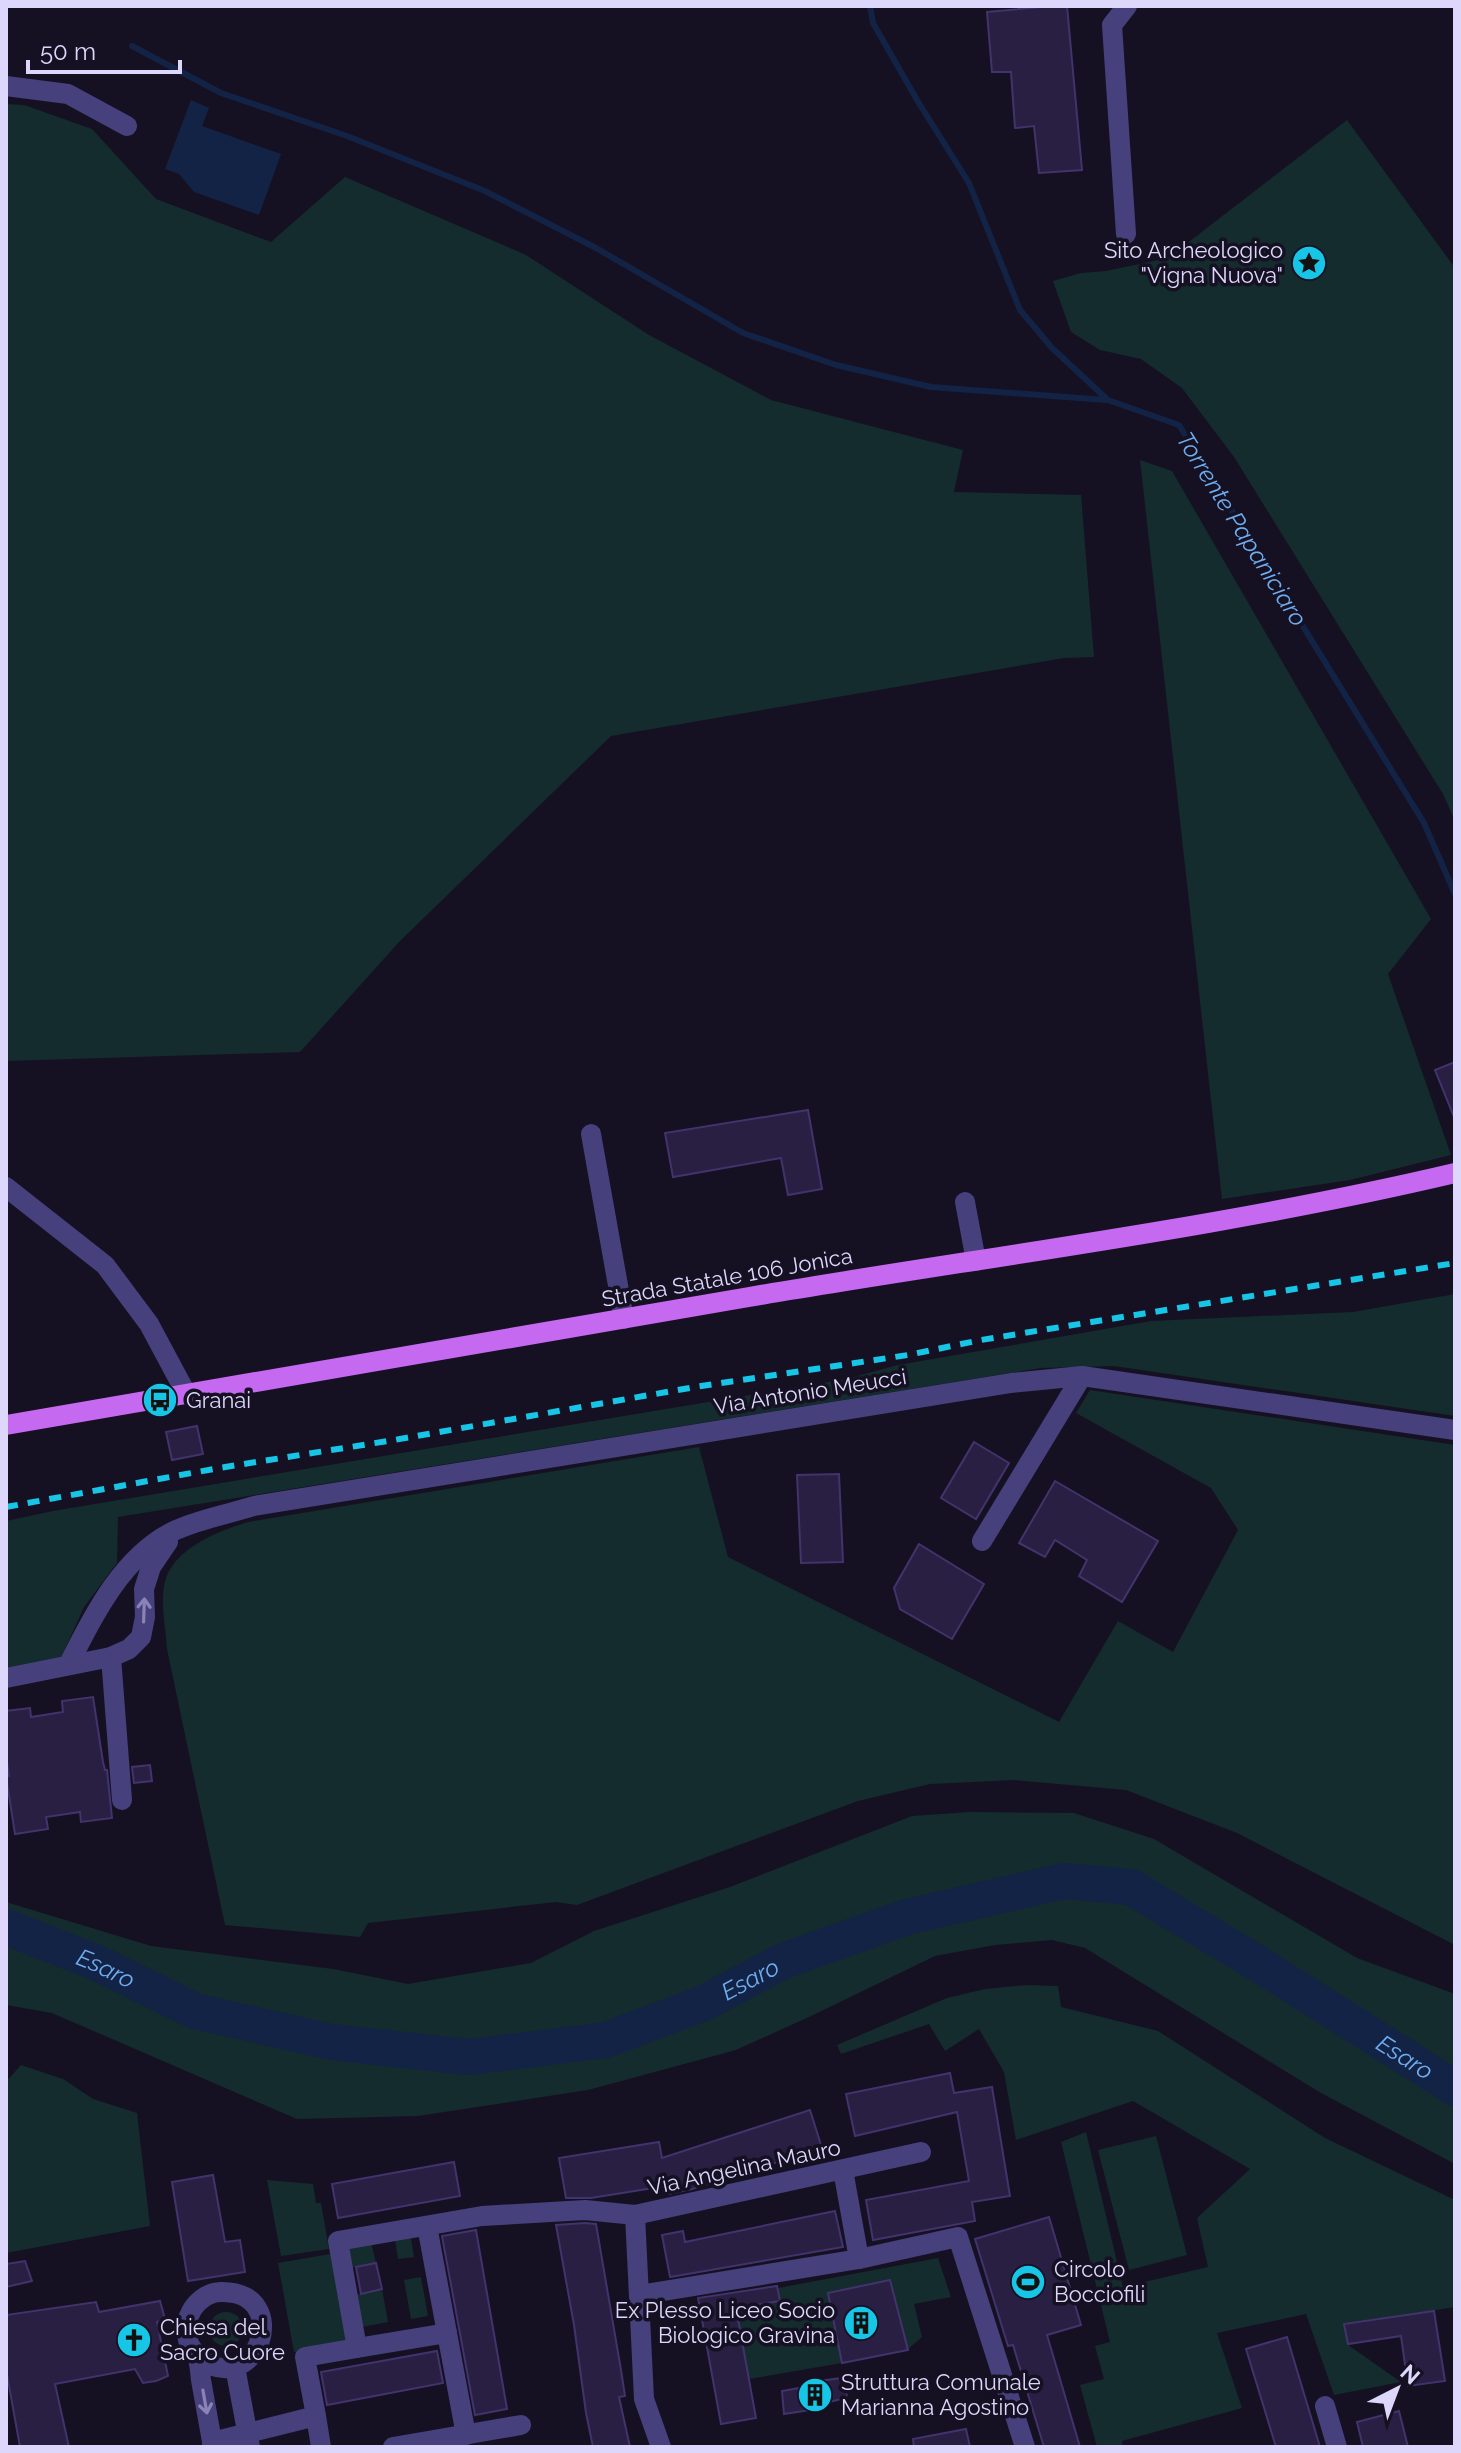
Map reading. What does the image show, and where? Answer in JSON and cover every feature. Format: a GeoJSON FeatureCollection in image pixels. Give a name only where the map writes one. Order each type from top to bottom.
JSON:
{"type":"FeatureCollection","features":[{"type":"Feature","properties":{"kind":"main road","name":"Strada Statale 106 Jonica"},"geometry":{"type":"LineString","coordinates":[[6,1425],[1356,1196],[1455,1173]]}},
{"type":"Feature","properties":{"kind":"street"},"geometry":{"type":"LineString","coordinates":[[1126,234],[1112,25],[1127,6]]}},
{"type":"Feature","properties":{"kind":"street"},"geometry":{"type":"LineString","coordinates":[[6,86],[68,94],[127,126]]}},
{"type":"Feature","properties":{"kind":"street"},"geometry":{"type":"LineString","coordinates":[[591,1134],[624,1319]]}},
{"type":"Feature","properties":{"kind":"street"},"geometry":{"type":"LineString","coordinates":[[6,1187],[105,1265],[149,1324],[187,1395]]}},
{"type":"Feature","properties":{"kind":"street"},"geometry":{"type":"LineString","coordinates":[[965,1202],[976,1261]]}},
{"type":"Feature","properties":{"kind":"street"},"geometry":{"type":"LineString","coordinates":[[982,1541],[1082,1376]]}},
{"type":"Feature","properties":{"kind":"street","name":"Via Antonio Meucci"},"geometry":{"type":"LineString","coordinates":[[69,1664],[108,1594],[154,1543],[177,1529],[254,1506],[1011,1383],[1082,1376],[1455,1430]]}},
{"type":"Feature","properties":{"kind":"street"},"geometry":{"type":"LineString","coordinates":[[6,1678],[111,1657],[129,1649],[141,1637],[145,1617],[144,1589],[151,1567],[177,1529]]}},
{"type":"Feature","properties":{"kind":"street"},"geometry":{"type":"LineString","coordinates":[[111,1657],[122,1800]]}},
{"type":"Feature","properties":{"kind":"street","name":"Via Angelina Mauro"},"geometry":{"type":"LineString","coordinates":[[357,2348],[338,2241],[482,2216],[585,2210],[635,2215],[921,2152]]}},
{"type":"Feature","properties":{"kind":"street"},"geometry":{"type":"LineString","coordinates":[[843,2170],[859,2259]]}},
{"type":"Feature","properties":{"kind":"street"},"geometry":{"type":"LineString","coordinates":[[635,2215],[644,2399],[661,2447]]}},
{"type":"Feature","properties":{"kind":"street"},"geometry":{"type":"LineString","coordinates":[[427,2226],[466,2435]]}},
{"type":"Feature","properties":{"kind":"street"},"geometry":{"type":"LineString","coordinates":[[639,2295],[859,2259],[958,2237],[1025,2447]]}},
{"type":"Feature","properties":{"kind":"street"},"geometry":{"type":"LineString","coordinates":[[197,2357],[217,2367],[235,2367],[258,2350],[263,2323],[257,2309],[250,2300],[232,2291],[215,2292],[202,2298],[190,2311],[186,2324],[187,2338],[197,2357],[213,2445],[249,2440],[316,2416]]}},
{"type":"Feature","properties":{"kind":"street"},"geometry":{"type":"LineString","coordinates":[[321,2447],[305,2357],[447,2333]]}},
{"type":"Feature","properties":{"kind":"street"},"geometry":{"type":"LineString","coordinates":[[235,2367],[249,2440]]}},
{"type":"Feature","properties":{"kind":"street"},"geometry":{"type":"LineString","coordinates":[[1325,2406],[1337,2447]]}},
{"type":"Feature","properties":{"kind":"street"},"geometry":{"type":"LineString","coordinates":[[393,2447],[521,2425]]}},
{"type":"Feature","properties":{"kind":"green space"},"geometry":{"type":"Polygon","coordinates":[[[6,104],[24,105],[92,129],[156,199],[271,242],[345,177],[526,255],[649,335],[771,400],[963,450],[954,492],[1081,495],[1094,657],[1064,658],[611,736],[400,941],[300,1052],[6,1061],[6,104]]]}},
{"type":"Feature","properties":{"kind":"green space"},"geometry":{"type":"Polygon","coordinates":[[[1347,120],[1455,268],[1455,821],[1443,794],[1234,457],[1182,388],[1141,359],[1100,350],[1071,332],[1053,281],[1168,258],[1347,120]]]}},
{"type":"Feature","properties":{"kind":"green space"},"geometry":{"type":"Polygon","coordinates":[[[1140,460],[1172,471],[1431,919],[1388,974],[1451,1155],[1350,1180],[1222,1199],[1140,460]]]}},
{"type":"Feature","properties":{"kind":"green space"},"geometry":{"type":"Polygon","coordinates":[[[1455,1294],[1455,1416],[1114,1366],[1041,1368],[118,1517],[117,1563],[84,1607],[62,1656],[57,1660],[6,1671],[6,1521],[846,1379],[898,1365],[1151,1321],[1353,1312],[1455,1294]]]}},
{"type":"Feature","properties":{"kind":"green space"},"geometry":{"type":"Polygon","coordinates":[[[1090,1390],[1455,1445],[1455,1945],[1237,1833],[1126,1790],[1014,1780],[930,1784],[858,1801],[577,1905],[556,1902],[368,1923],[360,1937],[225,1925],[167,1649],[164,1613],[164,1586],[171,1567],[200,1542],[248,1522],[699,1447],[728,1557],[1059,1722],[1118,1621],[1173,1652],[1238,1530],[1211,1488],[1076,1413],[1090,1390]]]}},
{"type":"Feature","properties":{"kind":"green space"},"geometry":{"type":"Polygon","coordinates":[[[970,1812],[1074,1813],[1154,1839],[1357,1958],[1455,1994],[1455,2164],[1321,2093],[1085,1948],[1052,1940],[995,1945],[935,1956],[736,2050],[588,2090],[418,2116],[297,2119],[52,2013],[6,2005],[6,1902],[151,1946],[333,1969],[408,1984],[531,1963],[594,1931],[730,1887],[912,1816],[970,1812]]]}},
{"type":"Feature","properties":{"kind":"green space"},"geometry":{"type":"Polygon","coordinates":[[[1058,1986],[1061,2007],[1158,2031],[1325,2138],[1455,2200],[1455,2307],[1345,2324],[1348,2345],[1401,2382],[1334,2395],[1306,2314],[1217,2333],[1242,2408],[1122,2441],[1123,2447],[1097,2447],[1080,2385],[1104,2379],[1095,2346],[1110,2342],[1061,2142],[1086,2132],[1123,2287],[1208,2267],[1197,2218],[1250,2169],[1133,2101],[1016,2140],[1004,2072],[979,2029],[945,2051],[929,2024],[841,2054],[837,2045],[947,1998],[985,1989],[1058,1986]]]}},
{"type":"Feature","properties":{"kind":"green space"},"geometry":{"type":"Polygon","coordinates":[[[21,2065],[63,2079],[93,2099],[137,2113],[150,2226],[6,2253],[6,2082],[21,2065]]]}},
{"type":"Feature","properties":{"kind":"green space"},"geometry":{"type":"Polygon","coordinates":[[[1156,2136],[1187,2255],[1129,2270],[1098,2150],[1156,2136]]]}},
{"type":"Feature","properties":{"kind":"green space"},"geometry":{"type":"Polygon","coordinates":[[[267,2180],[313,2184],[316,2203],[321,2203],[329,2249],[281,2256],[267,2180]]]}},
{"type":"Feature","properties":{"kind":"green space"},"geometry":{"type":"Polygon","coordinates":[[[411,2238],[414,2257],[398,2259],[395,2240],[411,2238]]]}},
{"type":"Feature","properties":{"kind":"green space"},"geometry":{"type":"Polygon","coordinates":[[[371,2242],[376,2263],[350,2268],[345,2247],[371,2242]]]}},
{"type":"Feature","properties":{"kind":"green space"},"geometry":{"type":"Polygon","coordinates":[[[336,2253],[352,2342],[294,2352],[278,2263],[336,2253]]]}},
{"type":"Feature","properties":{"kind":"green space"},"geometry":{"type":"Polygon","coordinates":[[[938,2258],[951,2297],[914,2304],[922,2337],[907,2350],[901,2321],[887,2324],[895,2305],[890,2280],[828,2293],[842,2363],[749,2379],[736,2308],[780,2300],[778,2288],[938,2258]]]}},
{"type":"Feature","properties":{"kind":"green space"},"geometry":{"type":"Polygon","coordinates":[[[421,2277],[428,2316],[411,2319],[404,2280],[421,2277]]]}},
{"type":"Feature","properties":{"kind":"green space"},"geometry":{"type":"Polygon","coordinates":[[[382,2289],[388,2322],[362,2327],[355,2295],[382,2289]]]}},
{"type":"Feature","properties":{"kind":"green space"},"geometry":{"type":"Polygon","coordinates":[[[226,2312],[238,2317],[243,2329],[238,2341],[226,2346],[214,2341],[209,2329],[214,2317],[226,2312]]]}},
{"type":"Feature","properties":{"kind":"water"},"geometry":{"type":"Polygon","coordinates":[[[191,100],[209,108],[202,126],[281,154],[259,215],[194,192],[179,174],[165,169],[191,100]]]}},
{"type":"Feature","properties":{"kind":"building"},"geometry":{"type":"Polygon","coordinates":[[[1067,6],[1082,170],[1039,173],[1034,126],[1015,128],[1011,72],[992,72],[987,12],[1067,6]]]}},
{"type":"Feature","properties":{"kind":"building"},"geometry":{"type":"Polygon","coordinates":[[[1455,1062],[1455,1117],[1454,1117],[1435,1070],[1455,1062]]]}},
{"type":"Feature","properties":{"kind":"building"},"geometry":{"type":"Polygon","coordinates":[[[808,1110],[822,1189],[788,1195],[781,1158],[673,1177],[665,1133],[808,1110]]]}},
{"type":"Feature","properties":{"kind":"building"},"geometry":{"type":"Polygon","coordinates":[[[197,1426],[203,1454],[172,1460],[166,1432],[197,1426]]]}},
{"type":"Feature","properties":{"kind":"building"},"geometry":{"type":"Polygon","coordinates":[[[974,1442],[1009,1463],[976,1519],[941,1498],[974,1442]]]}},
{"type":"Feature","properties":{"kind":"building"},"geometry":{"type":"Polygon","coordinates":[[[839,1474],[843,1562],[801,1563],[797,1475],[839,1474]]]}},
{"type":"Feature","properties":{"kind":"building"},"geometry":{"type":"Polygon","coordinates":[[[1055,1481],[1158,1541],[1122,1602],[1079,1576],[1087,1560],[1055,1540],[1045,1557],[1019,1543],[1055,1481]]]}},
{"type":"Feature","properties":{"kind":"building"},"geometry":{"type":"Polygon","coordinates":[[[919,1544],[984,1584],[952,1639],[900,1609],[894,1588],[919,1544]]]}},
{"type":"Feature","properties":{"kind":"building"},"geometry":{"type":"Polygon","coordinates":[[[93,1697],[103,1762],[107,1770],[112,1818],[81,1822],[80,1812],[46,1817],[48,1829],[15,1834],[6,1776],[9,1776],[6,1711],[30,1708],[31,1717],[63,1712],[62,1701],[93,1697]]]}},
{"type":"Feature","properties":{"kind":"building"},"geometry":{"type":"Polygon","coordinates":[[[150,1765],[152,1781],[134,1783],[132,1767],[150,1765]]]}},
{"type":"Feature","properties":{"kind":"building"},"geometry":{"type":"Polygon","coordinates":[[[950,2073],[954,2093],[992,2087],[1010,2196],[972,2202],[975,2221],[873,2240],[866,2200],[969,2181],[957,2112],[855,2136],[846,2094],[950,2073]]]}},
{"type":"Feature","properties":{"kind":"building"},"geometry":{"type":"Polygon","coordinates":[[[810,2110],[822,2148],[668,2194],[666,2186],[591,2198],[566,2198],[559,2158],[659,2142],[662,2158],[810,2110]]]}},
{"type":"Feature","properties":{"kind":"building"},"geometry":{"type":"Polygon","coordinates":[[[454,2162],[460,2196],[338,2218],[332,2184],[454,2162]]]}},
{"type":"Feature","properties":{"kind":"building"},"geometry":{"type":"Polygon","coordinates":[[[213,2175],[225,2242],[240,2240],[245,2272],[188,2281],[172,2182],[213,2175]]]}},
{"type":"Feature","properties":{"kind":"building"},"geometry":{"type":"Polygon","coordinates":[[[835,2211],[843,2247],[670,2277],[662,2235],[683,2231],[685,2242],[835,2211]]]}},
{"type":"Feature","properties":{"kind":"building","name":"Circolo Bocciofili"},"geometry":{"type":"Polygon","coordinates":[[[1049,2217],[1081,2325],[1047,2335],[1080,2447],[1044,2447],[1013,2345],[1008,2346],[975,2239],[1049,2217]]]}},
{"type":"Feature","properties":{"kind":"building"},"geometry":{"type":"Polygon","coordinates":[[[596,2224],[625,2396],[619,2397],[630,2447],[593,2447],[586,2413],[556,2225],[596,2224]]]}},
{"type":"Feature","properties":{"kind":"building"},"geometry":{"type":"Polygon","coordinates":[[[476,2230],[507,2409],[475,2415],[442,2236],[476,2230]]]}},
{"type":"Feature","properties":{"kind":"building"},"geometry":{"type":"Polygon","coordinates":[[[25,2261],[32,2281],[6,2287],[6,2264],[25,2261]]]}},
{"type":"Feature","properties":{"kind":"building"},"geometry":{"type":"Polygon","coordinates":[[[376,2263],[382,2289],[361,2294],[356,2267],[376,2263]]]}},
{"type":"Feature","properties":{"kind":"building","name":"Ex Plesso Liceo Socio Biologico Gravina"},"geometry":{"type":"Polygon","coordinates":[[[890,2280],[908,2350],[842,2363],[828,2293],[890,2280]]]}},
{"type":"Feature","properties":{"kind":"building"},"geometry":{"type":"Polygon","coordinates":[[[777,2286],[780,2301],[736,2308],[756,2418],[721,2424],[698,2298],[777,2286]]]}},
{"type":"Feature","properties":{"kind":"building"},"geometry":{"type":"Polygon","coordinates":[[[160,2301],[165,2319],[157,2322],[168,2376],[143,2383],[135,2369],[55,2384],[69,2447],[20,2447],[6,2369],[6,2315],[96,2302],[99,2312],[160,2301]]]}},
{"type":"Feature","properties":{"kind":"building"},"geometry":{"type":"Polygon","coordinates":[[[1434,2311],[1445,2381],[1408,2386],[1401,2336],[1348,2344],[1344,2324],[1434,2311]]]}},
{"type":"Feature","properties":{"kind":"building"},"geometry":{"type":"Polygon","coordinates":[[[1287,2337],[1320,2447],[1276,2447],[1246,2349],[1287,2337]]]}},
{"type":"Feature","properties":{"kind":"building"},"geometry":{"type":"Polygon","coordinates":[[[437,2351],[443,2383],[327,2405],[321,2372],[437,2351]]]}},
{"type":"Feature","properties":{"kind":"building","name":"Struttura Comunale Marianna Agostino"},"geometry":{"type":"Polygon","coordinates":[[[850,2377],[846,2398],[817,2405],[817,2409],[784,2414],[782,2391],[810,2386],[811,2382],[850,2377]]]}},
{"type":"Feature","properties":{"kind":"building"},"geometry":{"type":"Polygon","coordinates":[[[1399,2411],[1408,2447],[1363,2447],[1357,2422],[1399,2411]]]}},
{"type":"Feature","properties":{"kind":"building"},"geometry":{"type":"Polygon","coordinates":[[[966,2429],[970,2447],[914,2447],[913,2439],[966,2429]]]}},
{"type":"Feature","properties":{"kind":"waterway","name":"Torrente Papaniciaro"},"geometry":{"type":"LineString","coordinates":[[870,6],[873,23],[969,183],[1020,310],[1052,348],[1108,400],[1179,425],[1424,823],[1455,894]]}},
{"type":"Feature","properties":{"kind":"waterway"},"geometry":{"type":"LineString","coordinates":[[132,46],[221,93],[347,136],[485,191],[596,248],[743,333],[836,365],[931,387],[1106,400]]}},
{"type":"Feature","properties":{"kind":"waterway","name":"Esaro"},"geometry":{"type":"LineString","coordinates":[[6,1927],[95,1962],[195,2011],[331,2042],[469,2057],[606,2040],[704,2003],[783,1961],[907,1917],[1064,1881],[1131,1887],[1455,2088]]}},
{"type":"Feature","properties":{"kind":"railway"},"geometry":{"type":"LineString","coordinates":[[6,1507],[695,1387],[908,1355],[981,1340],[1455,1263]]}},
{"type":"Feature","properties":{"kind":"place","name":"Sito Archeologico \"Vigna Nuova\""},"geometry":{"type":"Point","coordinates":[1309,263]}},
{"type":"Feature","properties":{"kind":"place","name":"Granai"},"geometry":{"type":"Point","coordinates":[160,1400]}},
{"type":"Feature","properties":{"kind":"place","name":"Circolo Bocciofili"},"geometry":{"type":"Point","coordinates":[1028,2282]}},
{"type":"Feature","properties":{"kind":"place","name":"Ex Plesso Liceo Socio Biologico Gravina"},"geometry":{"type":"Point","coordinates":[861,2323]}},
{"type":"Feature","properties":{"kind":"place","name":"Chiesa del Sacro Cuore"},"geometry":{"type":"Point","coordinates":[134,2340]}},
{"type":"Feature","properties":{"kind":"place","name":"Struttura Comunale Marianna Agostino"},"geometry":{"type":"Point","coordinates":[815,2395]}}]}
